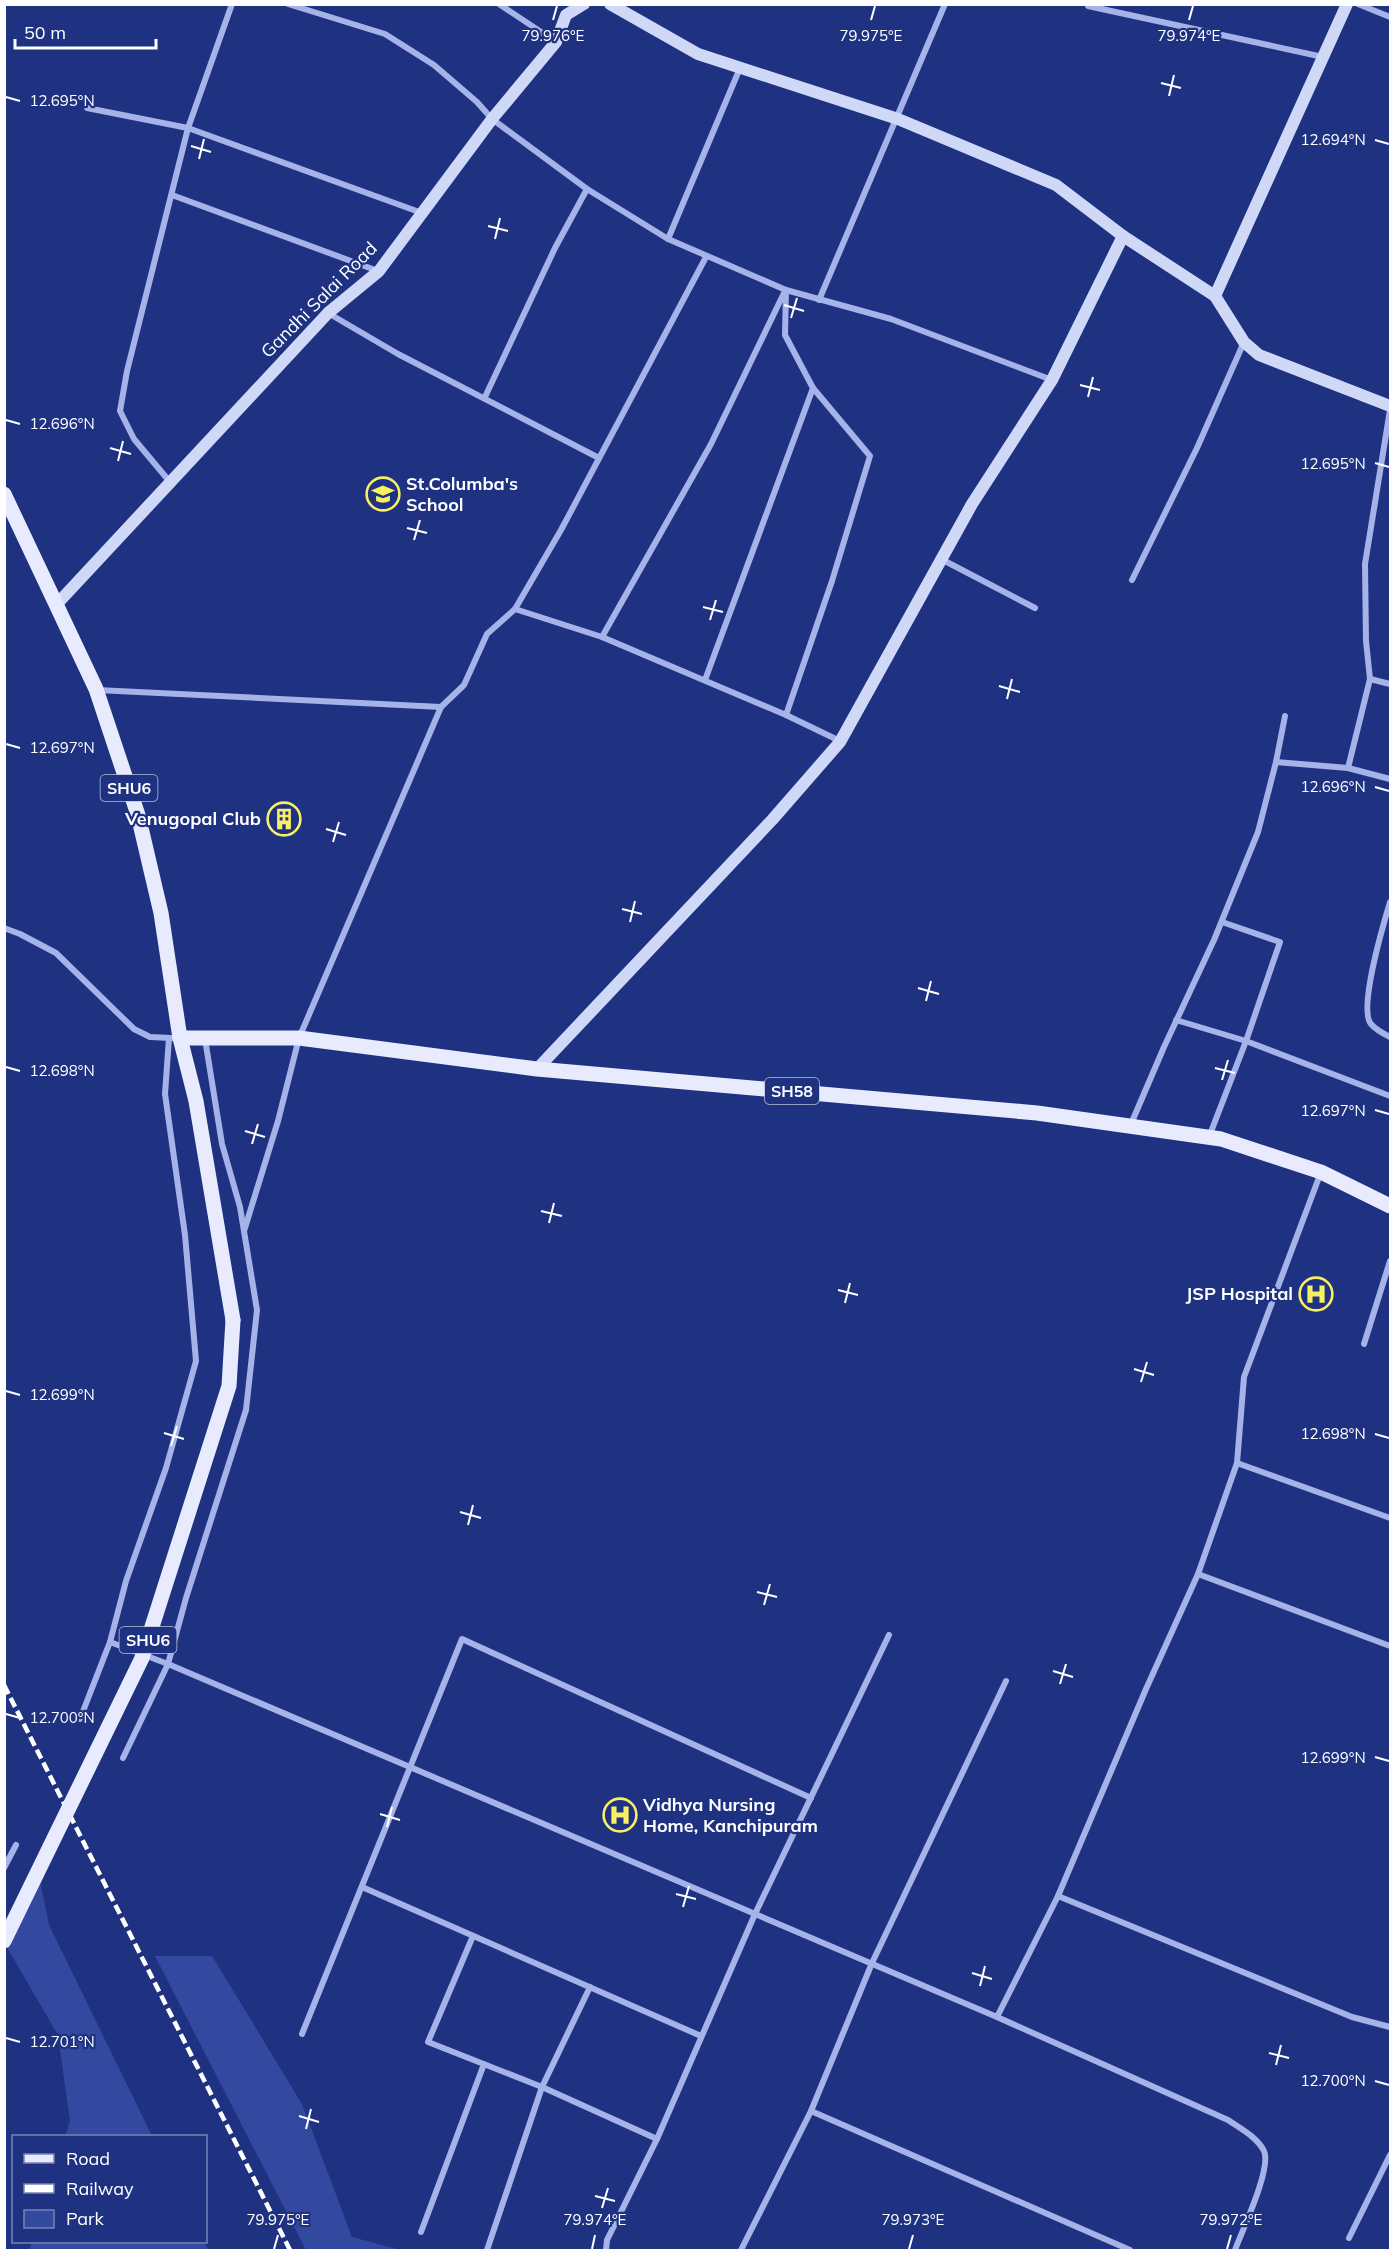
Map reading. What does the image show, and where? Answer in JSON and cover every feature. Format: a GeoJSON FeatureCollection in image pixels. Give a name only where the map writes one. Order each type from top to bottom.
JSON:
{"type":"FeatureCollection","features":[{"type":"Feature","properties":{"kind":"main road","name":"SHU6"},"geometry":{"type":"LineString","coordinates":[[4,494],[96,689],[138,815],[161,913],[175,1038],[196,1101],[233,1320],[229,1386],[142,1658],[48,1855],[4,1941]]}},
{"type":"Feature","properties":{"kind":"main road","name":"SH58"},"geometry":{"type":"LineString","coordinates":[[175,1038],[299,1038],[537,1069],[1037,1113],[1221,1139],[1321,1172],[1390,1206]]}},
{"type":"Feature","properties":{"kind":"street"},"geometry":{"type":"LineString","coordinates":[[171,484],[134,439],[120,411],[127,371],[188,128],[232,4]]}},
{"type":"Feature","properties":{"kind":"street"},"geometry":{"type":"LineString","coordinates":[[288,4],[384,34],[434,65],[477,102],[492,119],[587,189],[668,238],[706,257],[786,290],[891,319],[1052,380]]}},
{"type":"Feature","properties":{"kind":"street"},"geometry":{"type":"LineString","coordinates":[[499,4],[556,42]]}},
{"type":"Feature","properties":{"kind":"street","name":"Gandhi Salai Road"},"geometry":{"type":"LineString","coordinates":[[56,605],[328,313],[379,271],[492,119],[556,42],[566,15],[584,4]]}},
{"type":"Feature","properties":{"kind":"street"},"geometry":{"type":"LineString","coordinates":[[610,4],[698,54],[898,119],[1056,185],[1123,236],[1215,296],[1244,342],[1259,355],[1390,408],[1365,564],[1366,641],[1370,679],[1348,768]]}},
{"type":"Feature","properties":{"kind":"street"},"geometry":{"type":"LineString","coordinates":[[819,300],[945,4]]}},
{"type":"Feature","properties":{"kind":"street"},"geometry":{"type":"LineString","coordinates":[[1215,296],[1347,4]]}},
{"type":"Feature","properties":{"kind":"street"},"geometry":{"type":"LineString","coordinates":[[1358,4],[1390,17]]}},
{"type":"Feature","properties":{"kind":"street"},"geometry":{"type":"LineString","coordinates":[[1088,6],[1323,57]]}},
{"type":"Feature","properties":{"kind":"street"},"geometry":{"type":"LineString","coordinates":[[668,238],[740,68]]}},
{"type":"Feature","properties":{"kind":"street"},"geometry":{"type":"LineString","coordinates":[[87,108],[188,128],[422,213]]}},
{"type":"Feature","properties":{"kind":"street"},"geometry":{"type":"LineString","coordinates":[[485,398],[555,248],[587,189]]}},
{"type":"Feature","properties":{"kind":"street"},"geometry":{"type":"LineString","coordinates":[[172,195],[379,271]]}},
{"type":"Feature","properties":{"kind":"street"},"geometry":{"type":"LineString","coordinates":[[537,1069],[772,820],[840,742],[972,504],[1052,380],[1123,236]]}},
{"type":"Feature","properties":{"kind":"street"},"geometry":{"type":"LineString","coordinates":[[244,1232],[278,1121],[299,1038],[441,707],[465,685],[488,634],[515,609],[599,458],[706,257]]}},
{"type":"Feature","properties":{"kind":"street"},"geometry":{"type":"LineString","coordinates":[[786,290],[785,334],[813,388],[870,456],[832,581],[786,715]]}},
{"type":"Feature","properties":{"kind":"street"},"geometry":{"type":"LineString","coordinates":[[602,637],[711,444],[786,290]]}},
{"type":"Feature","properties":{"kind":"street"},"geometry":{"type":"LineString","coordinates":[[328,313],[398,354],[599,458]]}},
{"type":"Feature","properties":{"kind":"street"},"geometry":{"type":"LineString","coordinates":[[1132,580],[1197,448],[1244,342]]}},
{"type":"Feature","properties":{"kind":"street"},"geometry":{"type":"LineString","coordinates":[[705,680],[813,388]]}},
{"type":"Feature","properties":{"kind":"street"},"geometry":{"type":"LineString","coordinates":[[941,559],[1035,608]]}},
{"type":"Feature","properties":{"kind":"street"},"geometry":{"type":"LineString","coordinates":[[515,609],[602,637],[786,715],[840,742]]}},
{"type":"Feature","properties":{"kind":"street"},"geometry":{"type":"LineString","coordinates":[[1370,679],[1390,684]]}},
{"type":"Feature","properties":{"kind":"street"},"geometry":{"type":"LineString","coordinates":[[96,689],[441,707]]}},
{"type":"Feature","properties":{"kind":"street"},"geometry":{"type":"LineString","coordinates":[[1131,1126],[1176,1020],[1222,922],[1258,832],[1285,716]]}},
{"type":"Feature","properties":{"kind":"street"},"geometry":{"type":"LineString","coordinates":[[1276,762],[1348,768],[1390,779]]}},
{"type":"Feature","properties":{"kind":"street"},"geometry":{"type":"LineString","coordinates":[[1390,902],[1366,996],[1366,1013],[1370,1024],[1390,1037]]}},
{"type":"Feature","properties":{"kind":"street"},"geometry":{"type":"LineString","coordinates":[[1208,1137],[1246,1041],[1280,942],[1222,922]]}},
{"type":"Feature","properties":{"kind":"street"},"geometry":{"type":"LineString","coordinates":[[4,928],[56,953],[134,1029],[150,1037],[175,1038],[165,1094],[185,1235],[196,1361],[166,1468],[126,1581],[110,1642],[80,1719]]}},
{"type":"Feature","properties":{"kind":"street"},"geometry":{"type":"LineString","coordinates":[[1176,1020],[1246,1041],[1390,1096]]}},
{"type":"Feature","properties":{"kind":"street"},"geometry":{"type":"LineString","coordinates":[[123,1758],[168,1664],[186,1598],[246,1410],[257,1310],[240,1207],[222,1144],[205,1038]]}},
{"type":"Feature","properties":{"kind":"street"},"geometry":{"type":"LineString","coordinates":[[997,2017],[1058,1896],[1146,1689],[1198,1574],[1237,1463],[1244,1377],[1321,1172]]}},
{"type":"Feature","properties":{"kind":"street"},"geometry":{"type":"LineString","coordinates":[[1364,1344],[1390,1261]]}},
{"type":"Feature","properties":{"kind":"street"},"geometry":{"type":"LineString","coordinates":[[1237,1463],[1390,1518]]}},
{"type":"Feature","properties":{"kind":"street"},"geometry":{"type":"LineString","coordinates":[[1198,1574],[1390,1647]]}},
{"type":"Feature","properties":{"kind":"street"},"geometry":{"type":"LineString","coordinates":[[606,2250],[607,2240],[657,2139],[755,1914],[889,1635]]}},
{"type":"Feature","properties":{"kind":"street"},"geometry":{"type":"LineString","coordinates":[[302,2034],[462,1640],[811,1798]]}},
{"type":"Feature","properties":{"kind":"street"},"geometry":{"type":"LineString","coordinates":[[110,1642],[168,1664],[872,1963],[1228,2120],[1254,2138],[1265,2153],[1264,2175],[1235,2250]]}},
{"type":"Feature","properties":{"kind":"street"},"geometry":{"type":"LineString","coordinates":[[741,2250],[811,2111],[872,1963],[1006,1681]]}},
{"type":"Feature","properties":{"kind":"street"},"geometry":{"type":"LineString","coordinates":[[4,1868],[16,1845]]}},
{"type":"Feature","properties":{"kind":"street"},"geometry":{"type":"LineString","coordinates":[[362,1887],[701,2036]]}},
{"type":"Feature","properties":{"kind":"street"},"geometry":{"type":"LineString","coordinates":[[1058,1896],[1352,2017],[1390,2027]]}},
{"type":"Feature","properties":{"kind":"street"},"geometry":{"type":"LineString","coordinates":[[473,1936],[428,2042],[542,2087],[657,2139]]}},
{"type":"Feature","properties":{"kind":"street"},"geometry":{"type":"LineString","coordinates":[[487,2250],[542,2087],[590,1987]]}},
{"type":"Feature","properties":{"kind":"street"},"geometry":{"type":"LineString","coordinates":[[421,2232],[484,2064]]}},
{"type":"Feature","properties":{"kind":"street"},"geometry":{"type":"LineString","coordinates":[[811,2111],[1130,2250]]}},
{"type":"Feature","properties":{"kind":"street"},"geometry":{"type":"LineString","coordinates":[[1349,2238],[1390,2155]]}},
{"type":"Feature","properties":{"kind":"green space"},"geometry":{"type":"Polygon","coordinates":[[[40,1881],[49,1925],[152,2135],[65,2135],[70,2121],[58,2035],[5,1944],[4,1922],[40,1881]]]}},
{"type":"Feature","properties":{"kind":"green space"},"geometry":{"type":"Polygon","coordinates":[[[155,1956],[212,1956],[302,2104],[352,2237],[400,2250],[306,2250],[155,1956]]]}},
{"type":"Feature","properties":{"kind":"green space"},"geometry":{"type":"Polygon","coordinates":[[[32,2243],[204,2243],[208,2250],[29,2250],[32,2243]]]}},
{"type":"Feature","properties":{"kind":"railway"},"geometry":{"type":"LineString","coordinates":[[4,1685],[290,2250]]}},
{"type":"Feature","properties":{"kind":"place","name":"St.Columba's School"},"geometry":{"type":"Point","coordinates":[383,494]}},
{"type":"Feature","properties":{"kind":"place","name":"Venugopal Club"},"geometry":{"type":"Point","coordinates":[284,819]}},
{"type":"Feature","properties":{"kind":"place","name":"JSP Hospital"},"geometry":{"type":"Point","coordinates":[1316,1294]}},
{"type":"Feature","properties":{"kind":"place","name":"Vidhya Nursing Home, Kanchipuram"},"geometry":{"type":"Point","coordinates":[620,1815]}}]}
